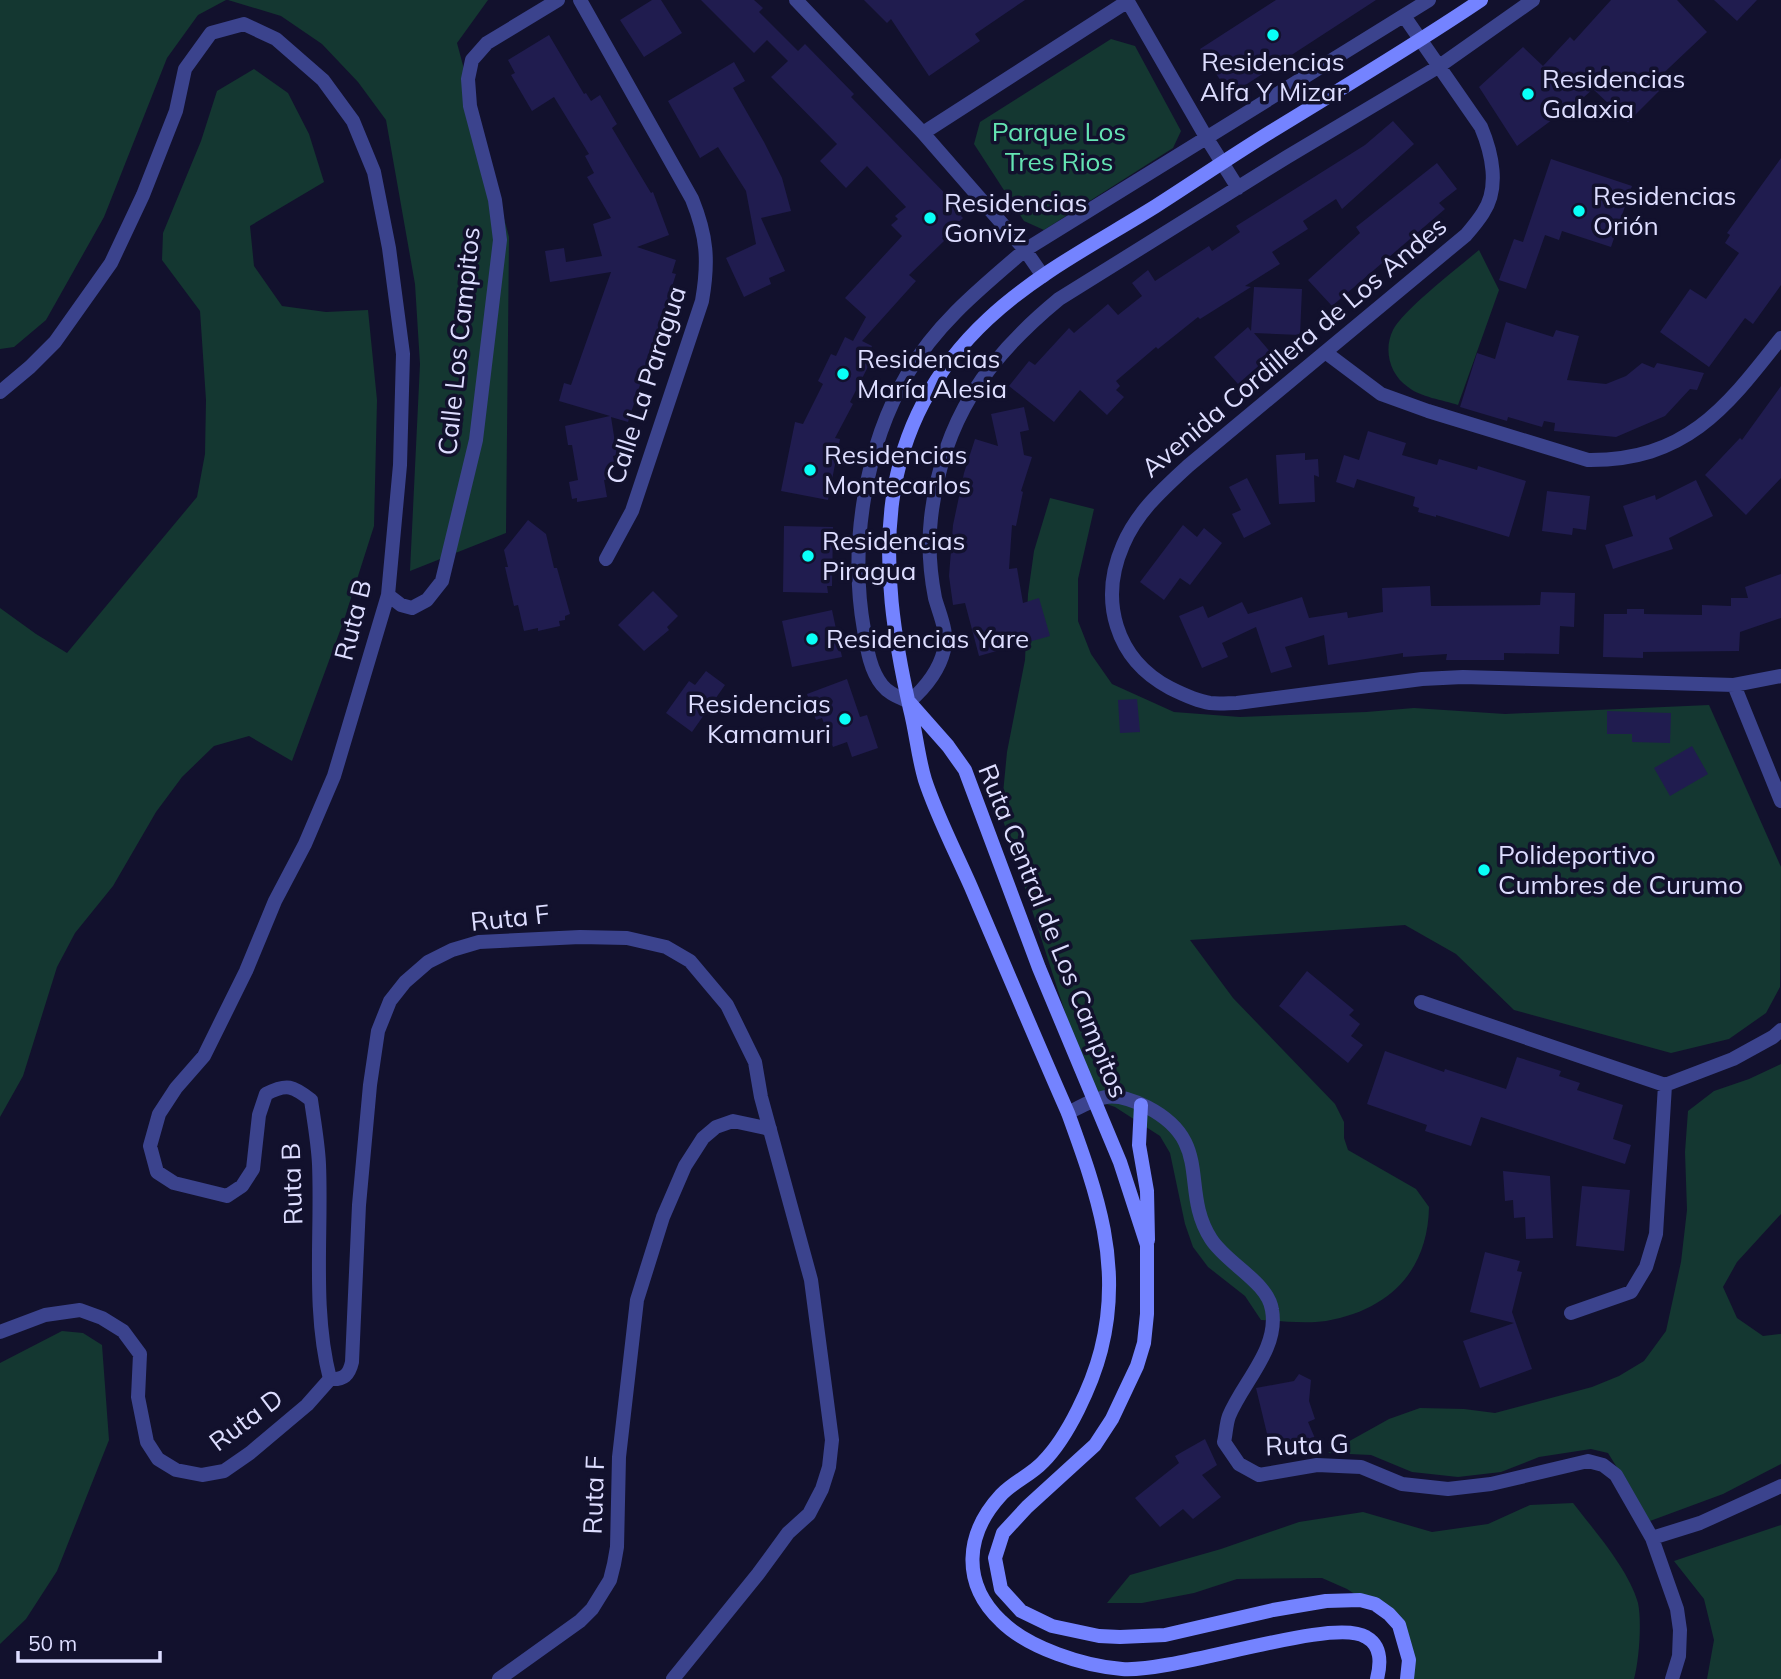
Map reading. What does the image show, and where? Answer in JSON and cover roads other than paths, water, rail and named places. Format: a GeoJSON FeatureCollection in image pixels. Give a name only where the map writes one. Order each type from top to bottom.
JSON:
{"type":"FeatureCollection","features":[{"type":"Feature","properties":{"kind":"main road"},"geometry":{"type":"LineString","coordinates":[[909,702],[892,616],[888,559],[891,502],[903,445],[928,392],[944,367],[988,319],[1043,276],[1421,41],[1481,0]]}},
{"type":"Feature","properties":{"kind":"main road","name":"Ruta Central de Los Campitos"},"geometry":{"type":"LineString","coordinates":[[909,702],[948,746],[965,770],[1044,979],[1120,1162],[1147,1245],[1147,1314],[1137,1366],[1112,1419],[1095,1445],[1012,1521],[1003,1533],[995,1558],[1001,1589],[1021,1611],[1052,1626],[1099,1636],[1119,1637],[1165,1635],[1273,1610],[1326,1601],[1360,1600],[1376,1604],[1399,1625],[1409,1660],[1408,1679]]}},
{"type":"Feature","properties":{"kind":"main road","name":"Ruta Central de Los Campitos"},"geometry":{"type":"LineString","coordinates":[[909,702],[925,780],[1068,1113],[1088,1168],[1105,1226],[1110,1269],[1101,1351],[1085,1393],[1062,1436],[1043,1462],[1002,1494],[984,1519],[976,1537],[971,1569],[980,1593],[1000,1621],[1017,1634],[1075,1660],[1122,1669],[1145,1668],[1210,1658],[1316,1633],[1351,1632],[1365,1636],[1376,1644],[1380,1656],[1377,1679]]}},
{"type":"Feature","properties":{"kind":"main road"},"geometry":{"type":"LineString","coordinates":[[1141,1105],[1139,1145],[1147,1191],[1147,1245]]}},
{"type":"Feature","properties":{"kind":"street","name":"Calle Los Campitos"},"geometry":{"type":"LineString","coordinates":[[388,595],[401,605],[412,608],[427,600],[442,581],[475,440],[499,240],[495,201],[470,106],[468,79],[472,60],[487,43],[558,0]]}},
{"type":"Feature","properties":{"kind":"street","name":"Calle La Paragua"},"geometry":{"type":"LineString","coordinates":[[580,0],[692,199],[702,223],[707,247],[707,271],[702,301],[632,511],[606,559]]}},
{"type":"Feature","properties":{"kind":"street"},"geometry":{"type":"LineString","coordinates":[[796,0],[923,133],[1025,250],[1043,276]]}},
{"type":"Feature","properties":{"kind":"street"},"geometry":{"type":"LineString","coordinates":[[1429,0],[1025,250],[960,308],[924,349],[895,398],[877,442],[865,498],[860,542],[858,580],[867,649],[874,672],[882,686],[890,693],[909,702],[923,690],[935,672],[945,648],[931,569],[931,520],[951,435],[973,389],[1011,342],[1059,299],[1438,67],[1533,0]]}},
{"type":"Feature","properties":{"kind":"street"},"geometry":{"type":"LineString","coordinates":[[923,133],[1128,1],[1238,188]]}},
{"type":"Feature","properties":{"kind":"street","name":"Avenida Cordillera de Los Andes"},"geometry":{"type":"LineString","coordinates":[[1404,16],[1481,127],[1490,147],[1492,186],[1485,211],[1466,235],[1152,499],[1134,523],[1122,546],[1112,580],[1113,610],[1119,636],[1132,658],[1155,680],[1181,694],[1210,703],[1237,703],[1422,679],[1734,685],[1781,676]]}},
{"type":"Feature","properties":{"kind":"street","name":"Ruta B"},"geometry":{"type":"LineString","coordinates":[[0,392],[30,367],[54,341],[111,263],[143,195],[176,111],[185,69],[211,33],[244,24],[276,39],[323,80],[353,121],[373,173],[387,235],[403,354],[400,465],[388,595],[334,776],[305,844],[275,901],[246,971],[204,1056],[176,1088],[159,1114],[150,1146],[157,1172],[166,1178],[201,1192],[226,1196],[242,1186],[253,1169],[259,1115],[266,1094],[279,1087],[295,1087],[311,1100],[319,1163],[318,1251],[324,1354],[330,1379]]}},
{"type":"Feature","properties":{"kind":"street"},"geometry":{"type":"LineString","coordinates":[[1325,352],[1381,394],[1588,460],[1611,460],[1656,450],[1699,429],[1721,410],[1781,338]]}},
{"type":"Feature","properties":{"kind":"street"},"geometry":{"type":"LineString","coordinates":[[1734,685],[1781,801]]}},
{"type":"Feature","properties":{"kind":"street","name":"Ruta F"},"geometry":{"type":"LineString","coordinates":[[330,1379],[341,1380],[349,1374],[352,1362],[359,1205],[370,1085],[379,1031],[390,1001],[405,982],[428,962],[452,950],[479,942],[600,936],[627,938],[667,947],[690,961],[727,1005],[755,1062],[761,1097],[811,1280],[832,1440],[829,1467],[822,1489],[809,1514],[788,1533],[673,1679]]}},
{"type":"Feature","properties":{"kind":"street"},"geometry":{"type":"LineString","coordinates":[[1421,1002],[1665,1085],[1733,1059],[1781,1030]]}},
{"type":"Feature","properties":{"kind":"street"},"geometry":{"type":"LineString","coordinates":[[1571,1313],[1631,1292],[1646,1267],[1656,1234],[1665,1085]]}},
{"type":"Feature","properties":{"kind":"street","name":"Ruta G"},"geometry":{"type":"LineString","coordinates":[[1093,1100],[1117,1095],[1160,1114],[1176,1126],[1186,1142],[1201,1214],[1209,1237],[1224,1257],[1261,1286],[1272,1309],[1271,1340],[1229,1418],[1224,1442],[1239,1464],[1259,1475],[1317,1465],[1361,1468],[1402,1485],[1448,1489],[1491,1484],[1588,1461],[1603,1465],[1616,1475],[1652,1538],[1677,1609],[1679,1657],[1672,1679]]}},
{"type":"Feature","properties":{"kind":"street"},"geometry":{"type":"LineString","coordinates":[[1068,1113],[1093,1100]]}},
{"type":"Feature","properties":{"kind":"street","name":"Ruta F"},"geometry":{"type":"LineString","coordinates":[[499,1679],[580,1620],[592,1609],[610,1580],[617,1547],[619,1457],[637,1300],[663,1217],[685,1166],[703,1138],[716,1126],[733,1121],[770,1129]]}},
{"type":"Feature","properties":{"kind":"street","name":"Ruta D"},"geometry":{"type":"LineString","coordinates":[[0,1332],[45,1315],[80,1310],[103,1318],[123,1331],[140,1354],[138,1397],[147,1442],[158,1459],[176,1470],[202,1475],[224,1471],[250,1453],[307,1405],[330,1379]]}},
{"type":"Feature","properties":{"kind":"street"},"geometry":{"type":"LineString","coordinates":[[1652,1538],[1700,1523],[1781,1486]]}},
{"type":"Feature","properties":{"kind":"place","name":"Residencias Alfa Y Mizar"},"geometry":{"type":"Point","coordinates":[1273,35]}},
{"type":"Feature","properties":{"kind":"place","name":"Residencias Galaxia"},"geometry":{"type":"Point","coordinates":[1528,94]}},
{"type":"Feature","properties":{"kind":"place","name":"Residencias Orión"},"geometry":{"type":"Point","coordinates":[1579,211]}},
{"type":"Feature","properties":{"kind":"place","name":"Residencias Gonviz"},"geometry":{"type":"Point","coordinates":[930,218]}},
{"type":"Feature","properties":{"kind":"place","name":"Residencias María Alesia"},"geometry":{"type":"Point","coordinates":[843,374]}},
{"type":"Feature","properties":{"kind":"place","name":"Residencias Montecarlos"},"geometry":{"type":"Point","coordinates":[810,470]}},
{"type":"Feature","properties":{"kind":"place","name":"Residencias Piragua"},"geometry":{"type":"Point","coordinates":[808,556]}},
{"type":"Feature","properties":{"kind":"place","name":"Residencias Yare"},"geometry":{"type":"Point","coordinates":[812,639]}},
{"type":"Feature","properties":{"kind":"place","name":"Residencias Kamamuri"},"geometry":{"type":"Point","coordinates":[845,719]}},
{"type":"Feature","properties":{"kind":"place","name":"Polideportivo Cumbres de Curumo"},"geometry":{"type":"Point","coordinates":[1484,870]}},
{"type":"Feature","properties":{"kind":"park label","name":"Parque Los Tres Rios"},"geometry":{"type":"Point","coordinates":[1059,147]}}]}
